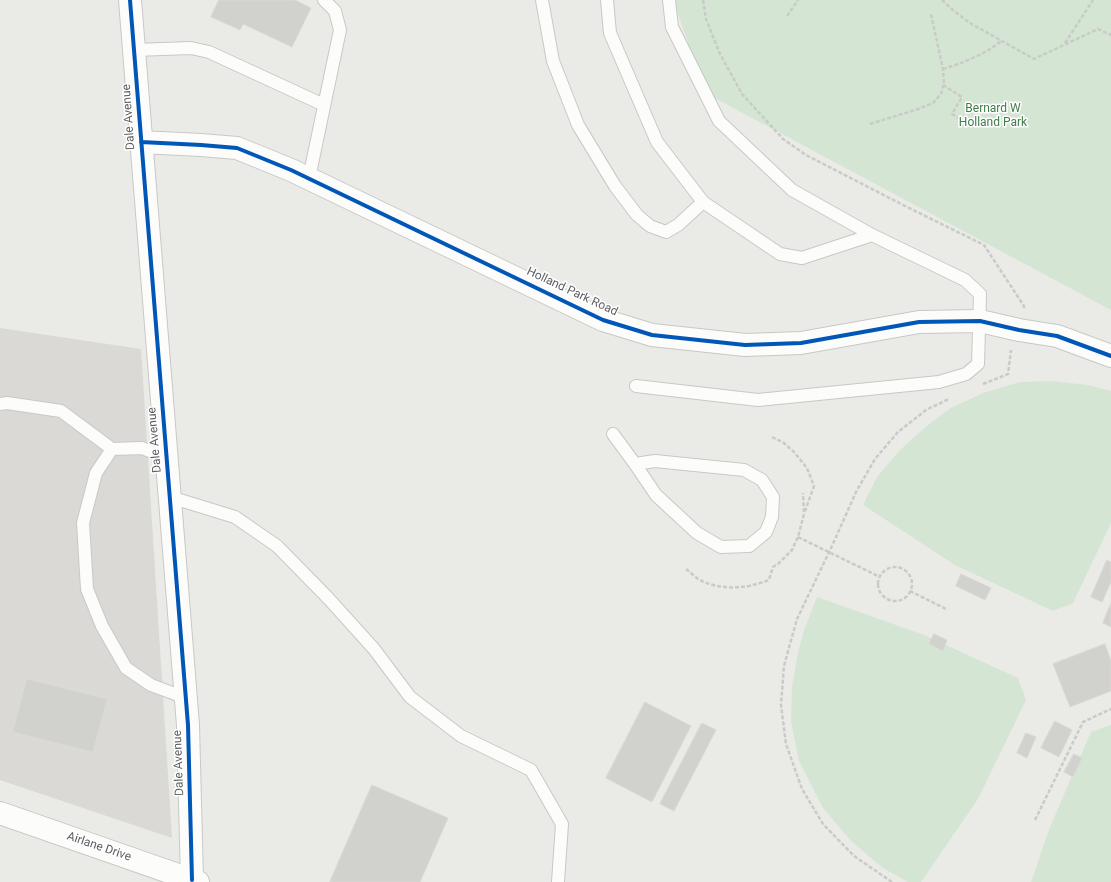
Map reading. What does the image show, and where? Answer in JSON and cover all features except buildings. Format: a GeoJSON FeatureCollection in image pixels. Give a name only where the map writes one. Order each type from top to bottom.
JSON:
{"type":"FeatureCollection","features":[{"type":"Feature","properties":{"kind":"street","name":"Dale Avenue"},"geometry":{"type":"LineString","coordinates":[[130,0],[188,725],[195,881]]}},
{"type":"Feature","properties":{"kind":"street","name":"Holland Park Road"},"geometry":{"type":"LineString","coordinates":[[141,142],[237,148],[309,178],[603,320],[652,335],[745,345],[801,343],[919,322],[980,321],[1019,330],[1057,336],[1111,356]]}},
{"type":"Feature","properties":{"kind":"street","name":"Airlane Drive"},"geometry":{"type":"LineString","coordinates":[[0,813],[195,881]]}},
{"type":"Feature","properties":{"kind":"lane"},"geometry":{"type":"LineString","coordinates":[[309,178],[340,30],[335,11],[324,0]]}},
{"type":"Feature","properties":{"kind":"lane"},"geometry":{"type":"LineString","coordinates":[[542,0],[553,61],[578,125],[615,186],[636,215],[650,226],[666,232],[678,225],[703,202]]}},
{"type":"Feature","properties":{"kind":"lane"},"geometry":{"type":"LineString","coordinates":[[607,0],[610,33],[657,142],[703,202],[780,254],[802,258],[872,234]]}},
{"type":"Feature","properties":{"kind":"lane"},"geometry":{"type":"LineString","coordinates":[[636,386],[758,400],[939,382],[966,374],[978,364],[980,294],[965,280],[872,234],[792,190],[719,121],[672,27],[669,0]]}},
{"type":"Feature","properties":{"kind":"lane"},"geometry":{"type":"LineString","coordinates":[[134,50],[191,48],[209,52],[324,105]]}},
{"type":"Feature","properties":{"kind":"lane"},"geometry":{"type":"LineString","coordinates":[[0,404],[8,403],[61,411],[112,449],[142,448],[167,458]]}},
{"type":"Feature","properties":{"kind":"lane"},"geometry":{"type":"LineString","coordinates":[[613,434],[636,464],[656,495],[697,533],[721,547],[749,546],[766,532],[772,517],[773,496],[762,480],[744,470],[655,461],[636,464]]}},
{"type":"Feature","properties":{"kind":"lane"},"geometry":{"type":"LineString","coordinates":[[112,449],[96,474],[82,523],[87,589],[102,626],[126,668],[151,685],[186,698]]}},
{"type":"Feature","properties":{"kind":"lane"},"geometry":{"type":"LineString","coordinates":[[170,497],[235,517],[278,546],[374,649],[410,697],[461,736],[531,770],[562,824],[558,882]]}},
{"type":"Feature","properties":{"kind":"path"},"geometry":{"type":"LineString","coordinates":[[703,0],[706,19],[720,54],[742,94],[783,139],[806,155],[984,245],[1024,306],[1019,330],[1011,348],[1008,374],[980,385]]}},
{"type":"Feature","properties":{"kind":"path"},"geometry":{"type":"LineString","coordinates":[[787,16],[798,0]]}},
{"type":"Feature","properties":{"kind":"path"},"geometry":{"type":"LineString","coordinates":[[942,0],[970,24],[1002,40],[1034,59],[1098,29],[1111,35]]}},
{"type":"Feature","properties":{"kind":"path"},"geometry":{"type":"LineString","coordinates":[[1064,45],[1093,0]]}},
{"type":"Feature","properties":{"kind":"path"},"geometry":{"type":"LineString","coordinates":[[870,124],[933,103],[941,94],[943,86],[943,70],[931,14]]}},
{"type":"Feature","properties":{"kind":"path"},"geometry":{"type":"LineString","coordinates":[[943,70],[961,63],[997,45],[1002,40]]}},
{"type":"Feature","properties":{"kind":"path"},"geometry":{"type":"LineString","coordinates":[[943,86],[962,97],[952,114],[966,123]]}},
{"type":"Feature","properties":{"kind":"path"},"geometry":{"type":"LineString","coordinates":[[892,882],[854,856],[823,824],[802,789],[786,744],[781,705],[784,666],[797,619],[856,492],[875,459],[898,432],[926,410],[952,397]]}},
{"type":"Feature","properties":{"kind":"path"},"geometry":{"type":"LineString","coordinates":[[686,569],[697,578],[710,584],[723,587],[743,588],[769,580],[773,567],[792,550],[798,537],[804,512],[814,486],[807,468],[794,452],[784,443],[772,438]]}},
{"type":"Feature","properties":{"kind":"path"},"geometry":{"type":"LineString","coordinates":[[803,493],[804,512]]}},
{"type":"Feature","properties":{"kind":"path"},"geometry":{"type":"LineString","coordinates":[[798,537],[880,577]]}},
{"type":"Feature","properties":{"kind":"path"},"geometry":{"type":"LineString","coordinates":[[900,567],[909,573],[912,579],[910,591],[904,598],[899,600],[893,601],[888,599],[883,596],[880,591],[878,585],[880,577],[884,570],[900,567]]}},
{"type":"Feature","properties":{"kind":"path"},"geometry":{"type":"LineString","coordinates":[[910,591],[946,609]]}},
{"type":"Feature","properties":{"kind":"path"},"geometry":{"type":"LineString","coordinates":[[1035,820],[1083,722],[1111,709]]}},
{"type":"Feature","properties":{"kind":"shaded area"},"geometry":{"type":"Polygon","coordinates":[[[0,328],[141,349],[172,838],[0,780],[0,328]]]}},
{"type":"Feature","properties":{"kind":"green space","name":"Bernard W Holland Park"},"geometry":{"type":"Polygon","coordinates":[[[675,0],[1111,0],[1111,310],[711,96],[689,46],[675,5],[675,0]]]}},
{"type":"Feature","properties":{"kind":"green space"},"geometry":{"type":"Polygon","coordinates":[[[1051,381],[1087,385],[1111,391],[1111,523],[1073,603],[1053,611],[955,565],[863,505],[877,477],[900,450],[929,424],[951,408],[983,393],[1020,382],[1051,381]]]}},
{"type":"Feature","properties":{"kind":"green space"},"geometry":{"type":"Polygon","coordinates":[[[817,597],[924,635],[1018,678],[1026,700],[978,799],[921,882],[908,882],[883,868],[851,841],[823,808],[799,761],[791,721],[792,687],[804,630],[817,597]]]}},
{"type":"Feature","properties":{"kind":"green space"},"geometry":{"type":"Polygon","coordinates":[[[1111,725],[1111,882],[1031,882],[1050,827],[1091,732],[1111,725]]]}},
{"type":"Feature","properties":{"kind":"cycle path"},"geometry":{"type":"LineString","coordinates":[[130,0],[188,725],[192,880]]}},
{"type":"Feature","properties":{"kind":"cycle path"},"geometry":{"type":"LineString","coordinates":[[141,142],[237,148],[291,170],[603,320],[652,335],[745,345],[801,343],[919,322],[980,321],[1019,330],[1057,336],[1111,356]]}}]}
